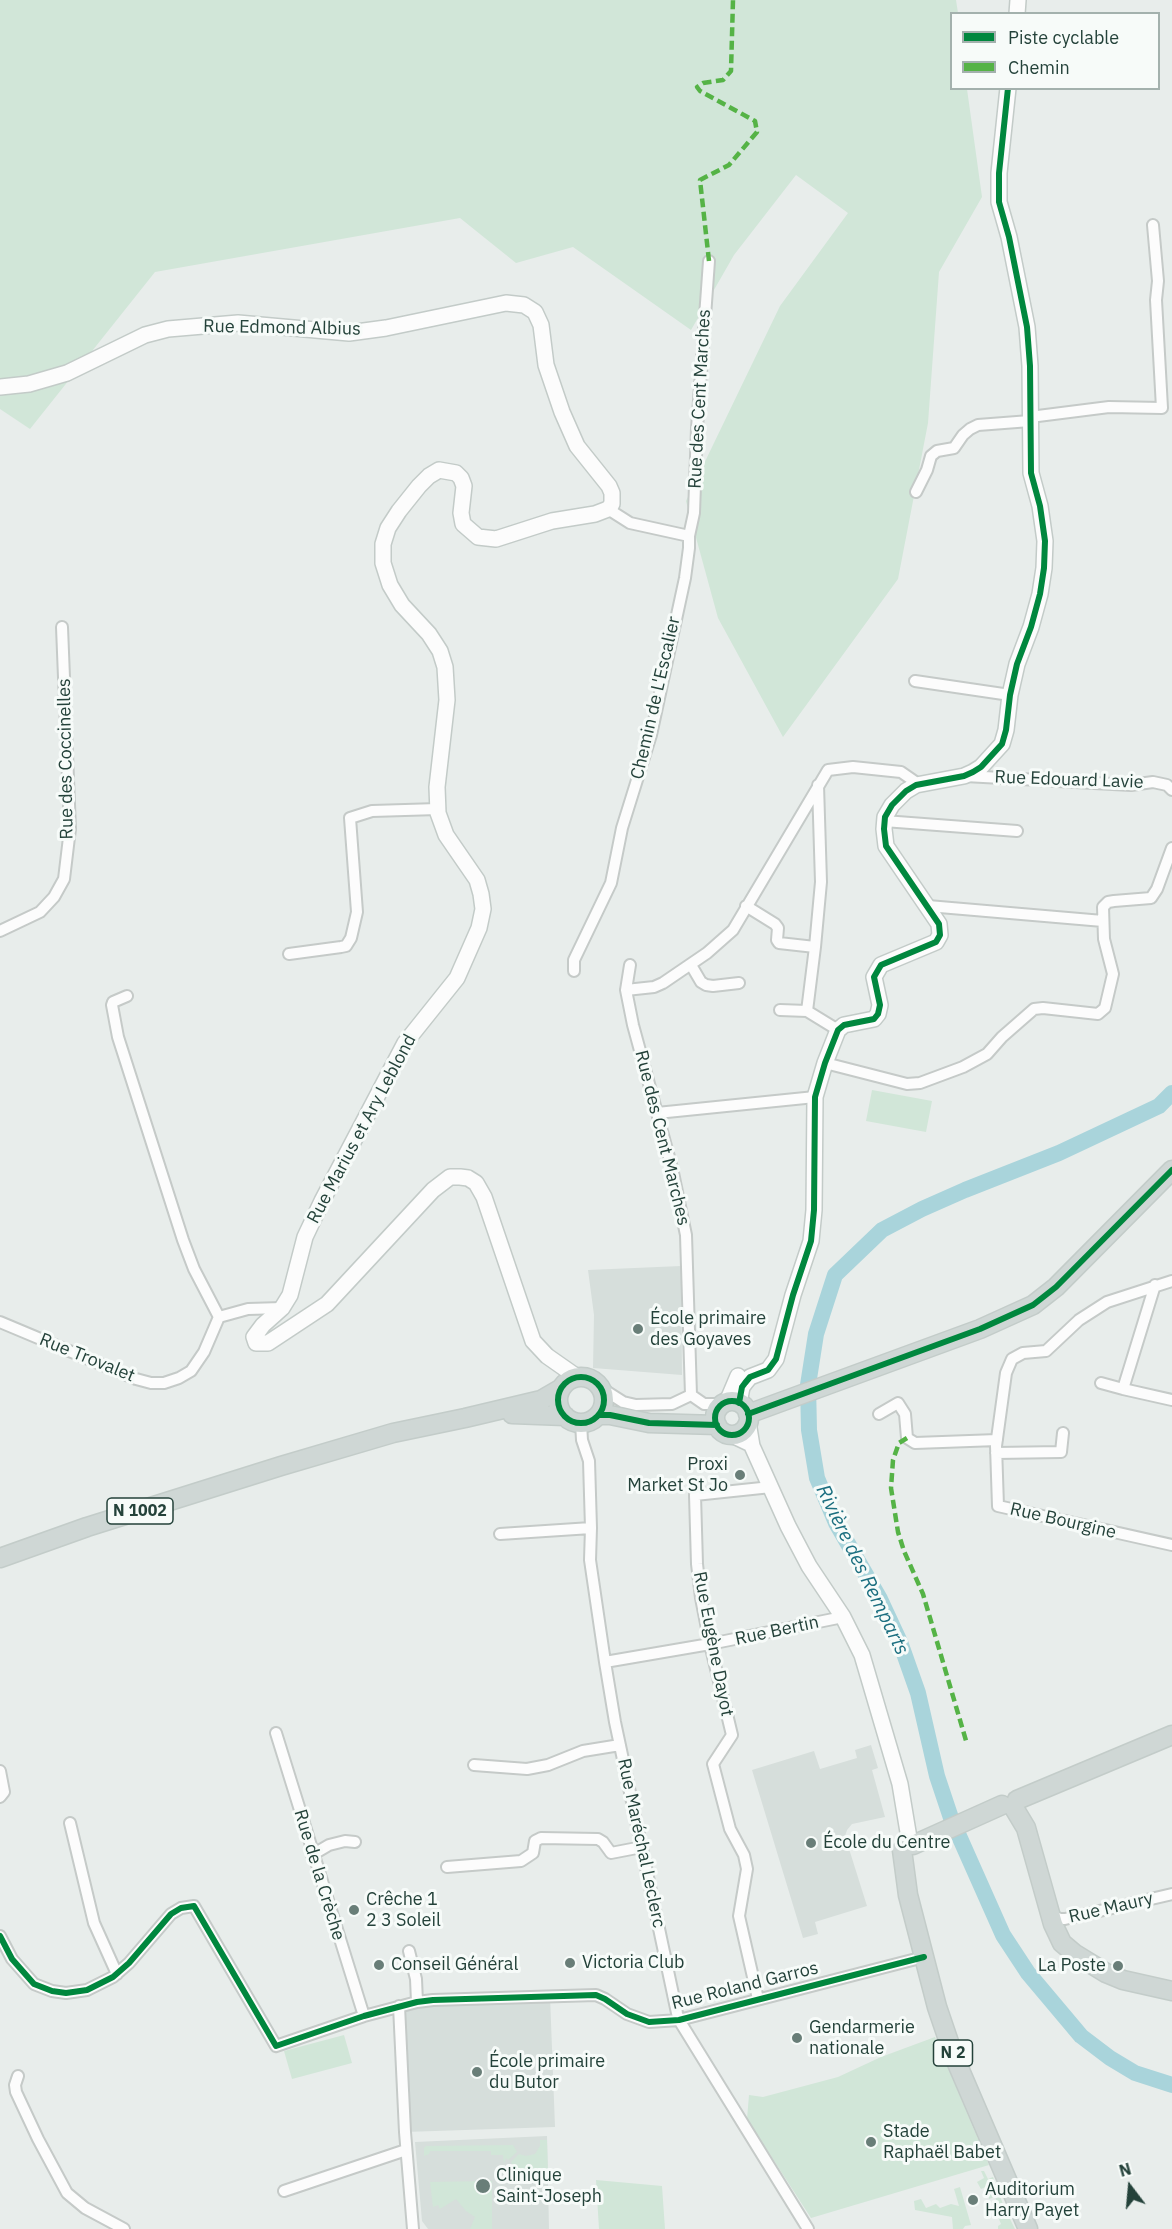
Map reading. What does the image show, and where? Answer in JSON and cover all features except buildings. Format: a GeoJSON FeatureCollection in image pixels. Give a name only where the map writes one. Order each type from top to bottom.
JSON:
{"type":"FeatureCollection","features":[{"type":"Feature","properties":{"kind":"main road"},"geometry":{"type":"LineString","coordinates":[[731,1415],[745,1383],[750,1377],[768,1370],[776,1359],[813,1230],[815,1097],[838,1030],[844,1025],[867,1022],[878,1014],[880,1005],[874,976],[881,965],[936,942],[940,934],[939,924],[928,906],[886,846],[885,821],[892,805],[906,791],[916,785],[964,776],[981,767],[1002,744],[1017,664],[1031,627],[1044,568],[1045,541],[1040,506],[1031,473],[1030,366],[1027,327],[1009,237],[999,202],[999,173],[1008,90]]}},
{"type":"Feature","properties":{"kind":"main road","name":"Rue Edmond Albius"},"geometry":{"type":"LineString","coordinates":[[0,387],[29,384],[67,373],[145,335],[168,329],[238,323],[349,333],[386,328],[506,303],[524,305],[535,312],[541,325],[546,365],[562,412],[577,446],[612,493],[612,504],[608,509]]}},
{"type":"Feature","properties":{"kind":"main road","name":"Rue Marius et Ary Leblond"},"geometry":{"type":"LineString","coordinates":[[567,1384],[530,1334],[484,1197],[476,1183],[468,1178],[450,1177],[442,1182],[327,1304],[275,1339],[261,1344],[256,1343],[254,1337],[256,1332],[282,1308],[292,1288],[305,1237],[322,1202],[405,1043],[457,978],[479,927],[483,909],[477,880],[446,835],[438,809],[437,787],[447,700],[445,667],[440,651],[429,634],[402,605],[390,585],[383,563],[383,544],[388,528],[419,486],[439,470],[456,473],[461,478],[464,486],[461,513],[463,524],[478,537],[496,539],[552,521],[595,514],[608,509]]}},
{"type":"Feature","properties":{"kind":"main road"},"geometry":{"type":"LineString","coordinates":[[599,1415],[624,1417],[649,1423],[697,1424],[774,1404],[980,1329],[1033,1305],[1065,1279],[1172,1170]]}},
{"type":"Feature","properties":{"kind":"main road"},"geometry":{"type":"LineString","coordinates":[[603,1390],[603,1409],[594,1420],[573,1420],[558,1403],[567,1384],[591,1378],[603,1390],[612,1406],[624,1417]]}},
{"type":"Feature","properties":{"kind":"main road","name":"N 1002"},"geometry":{"type":"LineString","coordinates":[[0,1558],[76,1530],[393,1433],[541,1400],[567,1384]]}},
{"type":"Feature","properties":{"kind":"main road","name":"N 1002"},"geometry":{"type":"LineString","coordinates":[[465,1418],[514,1414],[573,1420]]}},
{"type":"Feature","properties":{"kind":"main road"},"geometry":{"type":"LineString","coordinates":[[731,1415],[751,1444],[809,1566],[843,1617],[862,1655],[900,1784],[910,1842],[1005,1806],[1172,1735]]}},
{"type":"Feature","properties":{"kind":"main road"},"geometry":{"type":"LineString","coordinates":[[1005,1806],[1026,1828],[1050,1915],[1062,1942],[1075,1954],[1106,1973],[1123,1980],[1172,1991]]}},
{"type":"Feature","properties":{"kind":"main road","name":"N 2"},"geometry":{"type":"LineString","coordinates":[[910,1842],[904,1869],[937,2007],[953,2054],[1028,2229]]}},
{"type":"Feature","properties":{"kind":"street"},"geometry":{"type":"LineString","coordinates":[[916,492],[931,456],[937,451],[954,448],[963,435],[978,426],[1109,407],[1162,408],[1156,300],[1158,281],[1153,225]]}},
{"type":"Feature","properties":{"kind":"street","name":"Rue des Cent Marches"},"geometry":{"type":"LineString","coordinates":[[689,536],[694,513],[697,428],[709,261]]}},
{"type":"Feature","properties":{"kind":"street"},"geometry":{"type":"LineString","coordinates":[[608,509],[630,523],[689,536]]}},
{"type":"Feature","properties":{"kind":"street","name":"Chemin de L'Escalier"},"geometry":{"type":"LineString","coordinates":[[574,971],[574,960],[611,883],[622,828],[651,735],[685,578],[689,536]]}},
{"type":"Feature","properties":{"kind":"street","name":"Rue des Coccinelles"},"geometry":{"type":"LineString","coordinates":[[0,931],[40,912],[54,897],[64,879],[70,829],[62,627]]}},
{"type":"Feature","properties":{"kind":"street"},"geometry":{"type":"LineString","coordinates":[[915,681],[1010,695]]}},
{"type":"Feature","properties":{"kind":"street"},"geometry":{"type":"LineString","coordinates":[[630,965],[626,990],[654,987],[663,984],[691,965],[723,940],[733,930],[828,770],[853,767],[901,772],[916,785]]}},
{"type":"Feature","properties":{"kind":"street","name":"Rue Edouard Lavie"},"geometry":{"type":"LineString","coordinates":[[964,776],[1131,785],[1153,782],[1167,785],[1172,790]]}},
{"type":"Feature","properties":{"kind":"street"},"geometry":{"type":"LineString","coordinates":[[807,1011],[821,882],[818,785]]}},
{"type":"Feature","properties":{"kind":"street"},"geometry":{"type":"LineString","coordinates":[[289,954],[346,946],[351,938],[357,912],[350,818],[372,811],[391,809],[438,809]]}},
{"type":"Feature","properties":{"kind":"street"},"geometry":{"type":"LineString","coordinates":[[885,821],[1017,831]]}},
{"type":"Feature","properties":{"kind":"street"},"geometry":{"type":"LineString","coordinates":[[825,1063],[907,1084],[920,1083],[963,1067],[987,1054],[1002,1037],[1034,1009],[1062,1009],[1098,1014],[1105,1008],[1113,974],[1104,939],[1103,907],[1108,902],[1151,898],[1157,889],[1172,848]]}},
{"type":"Feature","properties":{"kind":"street"},"geometry":{"type":"LineString","coordinates":[[746,906],[775,924],[778,928],[779,943],[815,947]]}},
{"type":"Feature","properties":{"kind":"street"},"geometry":{"type":"LineString","coordinates":[[928,906],[1103,921]]}},
{"type":"Feature","properties":{"kind":"street"},"geometry":{"type":"LineString","coordinates":[[691,965],[701,982],[706,985],[713,987],[739,983]]}},
{"type":"Feature","properties":{"kind":"street","name":"Rue des Cent Marches"},"geometry":{"type":"LineString","coordinates":[[626,990],[633,1026],[677,1189],[686,1234],[691,1395]]}},
{"type":"Feature","properties":{"kind":"street"},"geometry":{"type":"LineString","coordinates":[[127,996],[113,1002],[112,1005],[118,1037],[194,1269],[219,1317],[248,1309],[282,1308]]}},
{"type":"Feature","properties":{"kind":"street"},"geometry":{"type":"LineString","coordinates":[[780,1010],[807,1011],[838,1030]]}},
{"type":"Feature","properties":{"kind":"street"},"geometry":{"type":"LineString","coordinates":[[657,1113],[815,1097]]}},
{"type":"Feature","properties":{"kind":"street","name":"Rue Bourgine"},"geometry":{"type":"LineString","coordinates":[[1172,1281],[1107,1302],[1079,1320],[1046,1351],[1023,1353],[1012,1359],[1006,1373],[996,1453],[998,1506],[1172,1545]]}},
{"type":"Feature","properties":{"kind":"street"},"geometry":{"type":"LineString","coordinates":[[1124,1389],[1155,1285]]}},
{"type":"Feature","properties":{"kind":"street","name":"Rue Trovalet"},"geometry":{"type":"LineString","coordinates":[[0,1322],[151,1383],[164,1383],[191,1371],[204,1352],[219,1317]]}},
{"type":"Feature","properties":{"kind":"street"},"geometry":{"type":"LineString","coordinates":[[1101,1383],[1172,1400]]}},
{"type":"Feature","properties":{"kind":"street"},"geometry":{"type":"LineString","coordinates":[[603,1390],[623,1402],[642,1406],[672,1404],[691,1395],[704,1404],[731,1415]]}},
{"type":"Feature","properties":{"kind":"street"},"geometry":{"type":"LineString","coordinates":[[879,1414],[898,1403],[905,1414],[907,1437],[915,1443],[997,1440]]}},
{"type":"Feature","properties":{"kind":"street","name":"Rue Maréchal Leclerc"},"geometry":{"type":"LineString","coordinates":[[573,1420],[588,1461],[590,1560],[605,1662],[620,1745],[679,2020],[808,2229]]}},
{"type":"Feature","properties":{"kind":"street"},"geometry":{"type":"LineString","coordinates":[[996,1453],[1061,1452],[1063,1433]]}},
{"type":"Feature","properties":{"kind":"street","name":"Rue Eugène Dayot"},"geometry":{"type":"LineString","coordinates":[[758,1999],[739,1916],[747,1869],[744,1855],[730,1829],[713,1764],[732,1735],[710,1644],[697,1564],[695,1495],[771,1487]]}},
{"type":"Feature","properties":{"kind":"street"},"geometry":{"type":"LineString","coordinates":[[500,1534],[591,1528]]}},
{"type":"Feature","properties":{"kind":"street","name":"Rue Bertin"},"geometry":{"type":"LineString","coordinates":[[605,1662],[710,1644],[843,1617]]}},
{"type":"Feature","properties":{"kind":"street","name":"Rue de la Crèche"},"geometry":{"type":"LineString","coordinates":[[276,1733],[312,1855],[364,2016]]}},
{"type":"Feature","properties":{"kind":"street"},"geometry":{"type":"LineString","coordinates":[[474,1765],[512,1770],[527,1769],[548,1765],[583,1751],[620,1745]]}},
{"type":"Feature","properties":{"kind":"street"},"geometry":{"type":"LineString","coordinates":[[0,1771],[3,1792],[0,1797]]}},
{"type":"Feature","properties":{"kind":"street"},"geometry":{"type":"LineString","coordinates":[[0,1935],[21,1971],[34,1984],[52,1991],[87,1990],[117,1974],[94,1923],[70,1823]]}},
{"type":"Feature","properties":{"kind":"street"},"geometry":{"type":"LineString","coordinates":[[447,1867],[521,1861],[533,1853],[535,1841],[541,1838],[598,1839],[611,1853],[642,1847]]}},
{"type":"Feature","properties":{"kind":"street"},"geometry":{"type":"LineString","coordinates":[[312,1855],[329,1845],[345,1841],[355,1842]]}},
{"type":"Feature","properties":{"kind":"street","name":"Rue Maury"},"geometry":{"type":"LineString","coordinates":[[1050,1915],[1060,1920],[1172,1894]]}},
{"type":"Feature","properties":{"kind":"street","name":"Rue Roland Garros"},"geometry":{"type":"LineString","coordinates":[[117,1974],[143,1948],[159,1925],[171,1914],[182,1908],[194,1906],[276,2046],[364,2016],[417,2002],[596,1995],[627,2014],[649,2022],[679,2020],[924,1957]]}},
{"type":"Feature","properties":{"kind":"street"},"geometry":{"type":"LineString","coordinates":[[409,1951],[416,1979],[417,2002]]}},
{"type":"Feature","properties":{"kind":"street"},"geometry":{"type":"LineString","coordinates":[[399,2006],[406,2150],[413,2229]]}},
{"type":"Feature","properties":{"kind":"street"},"geometry":{"type":"LineString","coordinates":[[18,2076],[15,2085],[16,2092],[38,2139],[68,2193],[85,2208],[124,2229]]}},
{"type":"Feature","properties":{"kind":"street"},"geometry":{"type":"LineString","coordinates":[[284,2191],[406,2150]]}},
{"type":"Feature","properties":{"kind":"shaded area","name":"École primaire des Goyaves"},"geometry":{"type":"Polygon","coordinates":[[[681,1266],[682,1375],[593,1368],[594,1315],[588,1270],[681,1266]]]}},
{"type":"Feature","properties":{"kind":"shaded area","name":"École du Centre"},"geometry":{"type":"Polygon","coordinates":[[[871,1745],[878,1768],[872,1770],[885,1817],[852,1824],[845,1836],[867,1906],[815,1922],[818,1934],[803,1938],[752,1770],[814,1751],[820,1769],[857,1758],[855,1750],[871,1745]]]}},
{"type":"Feature","properties":{"kind":"shaded area","name":"École primaire du Butor"},"geometry":{"type":"Polygon","coordinates":[[[550,1996],[555,2127],[405,2132],[399,2006],[550,1996]]]}},
{"type":"Feature","properties":{"kind":"shaded area","name":"Clinique Saint-Joseph"},"geometry":{"type":"Polygon","coordinates":[[[547,2136],[549,2229],[428,2229],[422,2221],[415,2142],[547,2136]]]}},
{"type":"Feature","properties":{"kind":"green space"},"geometry":{"type":"Polygon","coordinates":[[[0,0],[956,0],[958,12],[950,12],[950,90],[967,90],[982,197],[939,272],[928,423],[898,579],[783,737],[718,618],[686,501],[780,306],[848,213],[796,175],[734,255],[691,330],[573,247],[516,263],[460,218],[155,272],[30,429],[0,409],[0,0]]]}},
{"type":"Feature","properties":{"kind":"green space"},"geometry":{"type":"Polygon","coordinates":[[[872,1090],[932,1101],[926,1132],[866,1121],[872,1090]]]}},
{"type":"Feature","properties":{"kind":"green space"},"geometry":{"type":"Polygon","coordinates":[[[344,2035],[352,2063],[292,2079],[284,2051],[344,2035]]]}},
{"type":"Feature","properties":{"kind":"green space","name":"Stade Raphaël Babet"},"geometry":{"type":"Polygon","coordinates":[[[935,2037],[989,2165],[811,2218],[747,2119],[749,2095],[763,2097],[838,2077],[881,2057],[935,2037]]]}},
{"type":"Feature","properties":{"kind":"green space"},"geometry":{"type":"Polygon","coordinates":[[[540,2140],[547,2140],[548,2177],[518,2180],[517,2168],[506,2166],[513,2165],[511,2162],[519,2154],[526,2156],[535,2154],[540,2146],[540,2140]]]}},
{"type":"Feature","properties":{"kind":"green space"},"geometry":{"type":"Polygon","coordinates":[[[513,2145],[517,2152],[508,2160],[506,2158],[504,2164],[503,2155],[491,2155],[491,2151],[430,2151],[424,2156],[426,2146],[513,2145]]]}},
{"type":"Feature","properties":{"kind":"green space"},"geometry":{"type":"Polygon","coordinates":[[[981,2171],[984,2171],[988,2179],[993,2177],[1004,2207],[1000,2208],[995,2197],[989,2199],[986,2187],[981,2189],[977,2182],[984,2178],[981,2171]]]}},
{"type":"Feature","properties":{"kind":"green space"},"geometry":{"type":"Polygon","coordinates":[[[596,2180],[662,2186],[665,2229],[599,2229],[596,2180]]]}},
{"type":"Feature","properties":{"kind":"green space"},"geometry":{"type":"Polygon","coordinates":[[[492,2181],[492,2229],[470,2229],[475,2217],[466,2211],[456,2199],[440,2209],[438,2205],[433,2207],[430,2182],[492,2181]]]}},
{"type":"Feature","properties":{"kind":"green space"},"geometry":{"type":"Polygon","coordinates":[[[960,2187],[971,2225],[963,2229],[953,2229],[952,2217],[915,2210],[914,2201],[921,2199],[926,2208],[936,2204],[940,2208],[951,2204],[959,2206],[954,2189],[960,2187]]]}},
{"type":"Feature","properties":{"kind":"green space"},"geometry":{"type":"Polygon","coordinates":[[[1007,2213],[1015,2229],[998,2229],[1001,2224],[998,2217],[1007,2213]]]}},
{"type":"Feature","properties":{"kind":"waterway","name":"Rivière des Remparts"},"geometry":{"type":"LineString","coordinates":[[1172,1093],[1159,1106],[1059,1153],[922,1209],[882,1230],[835,1275],[816,1334],[808,1385],[809,1430],[817,1478],[836,1523],[880,1599],[900,1642],[918,1693],[937,1776],[951,1818],[1003,1935],[1028,1973],[1081,2036],[1135,2073],[1172,2085]]}},
{"type":"Feature","properties":{"kind":"marked path"},"geometry":{"type":"LineString","coordinates":[[709,261],[700,180],[729,165],[757,132],[755,121],[700,91],[697,87],[703,83],[723,80],[731,71],[733,0]]}},
{"type":"Feature","properties":{"kind":"marked path"},"geometry":{"type":"LineString","coordinates":[[907,1438],[899,1443],[893,1460],[891,1488],[898,1532],[923,1594],[967,1744]]}},
{"type":"Feature","properties":{"kind":"cycle path"},"geometry":{"type":"LineString","coordinates":[[739,1403],[742,1387],[750,1377],[768,1370],[776,1359],[793,1295],[811,1241],[814,1210],[815,1097],[838,1030],[844,1025],[874,1019],[878,1014],[880,1005],[874,977],[881,965],[936,942],[940,935],[939,924],[886,846],[885,817],[892,805],[906,791],[916,785],[964,776],[973,772],[981,767],[1002,744],[1017,664],[1040,594],[1045,541],[1040,506],[1031,473],[1030,366],[1027,327],[1009,237],[999,202],[999,173],[1008,90]]}},
{"type":"Feature","properties":{"kind":"cycle path"},"geometry":{"type":"LineString","coordinates":[[748,1414],[980,1329],[1033,1305],[1056,1287],[1172,1170]]}},
{"type":"Feature","properties":{"kind":"cycle path"},"geometry":{"type":"LineString","coordinates":[[581,1377],[597,1384],[604,1400],[597,1416],[581,1423],[565,1416],[558,1400],[565,1384],[581,1377]]}},
{"type":"Feature","properties":{"kind":"cycle path"},"geometry":{"type":"LineString","coordinates":[[732,1401],[744,1406],[749,1418],[744,1430],[732,1435],[720,1430],[715,1418],[720,1406],[732,1401]]}},
{"type":"Feature","properties":{"kind":"cycle path"},"geometry":{"type":"LineString","coordinates":[[599,1415],[649,1423],[717,1425]]}},
{"type":"Feature","properties":{"kind":"cycle path"},"geometry":{"type":"LineString","coordinates":[[0,1936],[12,1959],[34,1984],[52,1991],[66,1993],[87,1990],[113,1977],[129,1963],[171,1914],[181,1908],[194,1906],[276,2046],[364,2016],[433,2000],[596,1995],[627,2014],[649,2022],[679,2020],[924,1957]]}},
{"type":"Feature","properties":{"kind":"place","name":"École primaire des Goyaves"},"geometry":{"type":"Point","coordinates":[638,1329]}},
{"type":"Feature","properties":{"kind":"place","name":"Proxi Market St Jo"},"geometry":{"type":"Point","coordinates":[740,1475]}},
{"type":"Feature","properties":{"kind":"place","name":"École du Centre"},"geometry":{"type":"Point","coordinates":[811,1843]}},
{"type":"Feature","properties":{"kind":"place","name":"Crêche 1 2 3 Soleil"},"geometry":{"type":"Point","coordinates":[354,1910]}},
{"type":"Feature","properties":{"kind":"place","name":"Victoria Club"},"geometry":{"type":"Point","coordinates":[570,1963]}},
{"type":"Feature","properties":{"kind":"place","name":"Conseil Général"},"geometry":{"type":"Point","coordinates":[379,1965]}},
{"type":"Feature","properties":{"kind":"place","name":"La Poste"},"geometry":{"type":"Point","coordinates":[1118,1966]}},
{"type":"Feature","properties":{"kind":"place","name":"Gendarmerie nationale"},"geometry":{"type":"Point","coordinates":[797,2038]}},
{"type":"Feature","properties":{"kind":"place","name":"École primaire du Butor"},"geometry":{"type":"Point","coordinates":[477,2072]}},
{"type":"Feature","properties":{"kind":"place","name":"Stade Raphaël Babet"},"geometry":{"type":"Point","coordinates":[871,2142]}},
{"type":"Feature","properties":{"kind":"place","name":"Clinique Saint-Joseph"},"geometry":{"type":"Point","coordinates":[483,2186]}},
{"type":"Feature","properties":{"kind":"place","name":"Auditorium Harry Payet"},"geometry":{"type":"Point","coordinates":[973,2200]}}]}
